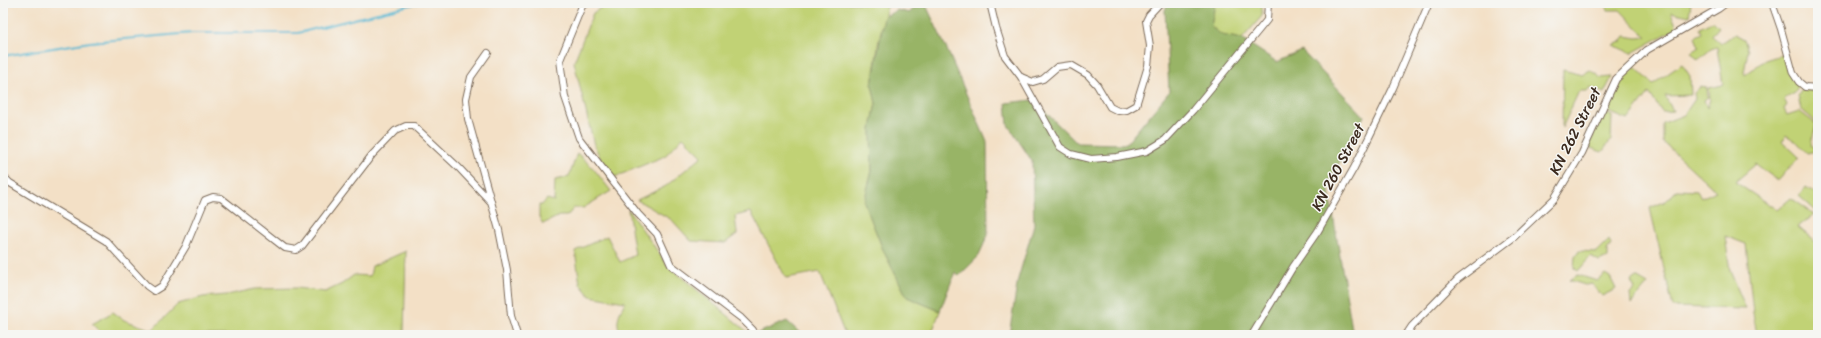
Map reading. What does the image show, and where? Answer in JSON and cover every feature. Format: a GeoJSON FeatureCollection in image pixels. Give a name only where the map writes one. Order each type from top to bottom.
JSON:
{"type":"FeatureCollection","features":[{"type":"Feature","properties":{"kind":"street"},"geometry":{"type":"LineString","coordinates":[[586,3],[582,6],[560,60],[565,97],[579,138],[638,214],[657,234],[671,265],[741,318],[753,330],[753,335]]}},
{"type":"Feature","properties":{"kind":"street"},"geometry":{"type":"LineString","coordinates":[[990,3],[1005,56],[1021,76],[1060,147],[1072,154],[1091,159],[1117,157],[1147,151],[1165,140],[1232,64],[1267,20],[1268,3]]}},
{"type":"Feature","properties":{"kind":"street"},"geometry":{"type":"LineString","coordinates":[[1021,76],[1033,82],[1043,79],[1057,67],[1070,64],[1088,75],[1097,85],[1110,107],[1118,111],[1127,110],[1136,105],[1148,66],[1150,46],[1146,21],[1149,15],[1160,3]]}},
{"type":"Feature","properties":{"kind":"street","name":"KN 260 Street"},"geometry":{"type":"LineString","coordinates":[[1252,335],[1293,267],[1318,231],[1354,168],[1393,88],[1429,3]]}},
{"type":"Feature","properties":{"kind":"street","name":"KN 262 Street"},"geometry":{"type":"LineString","coordinates":[[1406,335],[1412,326],[1458,280],[1514,237],[1554,199],[1582,153],[1616,79],[1647,50],[1726,3]]}},
{"type":"Feature","properties":{"kind":"street"},"geometry":{"type":"LineString","coordinates":[[1772,3],[1793,73],[1799,82],[1805,87],[1818,88]]}},
{"type":"Feature","properties":{"kind":"street"},"geometry":{"type":"LineString","coordinates":[[488,53],[471,78],[466,99],[468,119],[505,256],[511,316],[517,335]]}},
{"type":"Feature","properties":{"kind":"street"},"geometry":{"type":"LineString","coordinates":[[3,176],[10,183],[106,241],[147,286],[154,290],[162,286],[186,246],[205,200],[213,197],[221,198],[280,245],[290,250],[296,250],[302,246],[372,155],[396,131],[406,126],[414,126],[459,168],[491,202]]}},
{"type":"Feature","properties":{"kind":"green space"},"geometry":{"type":"Polygon","coordinates":[[[608,3],[888,3],[879,39],[872,85],[876,103],[871,129],[872,171],[864,202],[884,252],[907,297],[940,311],[931,335],[845,335],[820,272],[786,278],[751,212],[735,216],[737,234],[725,243],[691,241],[672,220],[637,200],[666,186],[702,156],[683,137],[665,156],[610,179],[594,145],[574,62],[593,13],[608,3]]]}},
{"type":"Feature","properties":{"kind":"green space"},"geometry":{"type":"Polygon","coordinates":[[[920,3],[925,3],[987,142],[988,235],[978,257],[959,276],[955,272],[940,311],[907,297],[884,252],[864,202],[872,171],[871,129],[876,103],[872,85],[884,17],[897,10],[909,13],[920,3]]]}},
{"type":"Feature","properties":{"kind":"green space"},"geometry":{"type":"Polygon","coordinates":[[[1168,3],[1215,3],[1211,27],[1222,35],[1242,39],[1277,62],[1302,51],[1364,116],[1328,184],[1353,335],[1009,335],[1018,279],[1034,225],[1032,161],[1008,125],[1006,103],[1033,100],[1077,143],[1126,144],[1169,92],[1165,10],[1168,3]]]}},
{"type":"Feature","properties":{"kind":"green space"},"geometry":{"type":"Polygon","coordinates":[[[1215,3],[1262,3],[1262,16],[1242,39],[1221,35],[1211,26],[1215,3]]]}},
{"type":"Feature","properties":{"kind":"green space"},"geometry":{"type":"Polygon","coordinates":[[[1605,3],[1691,3],[1689,16],[1671,12],[1677,28],[1632,53],[1613,45],[1621,42],[1625,36],[1637,38],[1646,37],[1620,10],[1608,10],[1605,3]]]}},
{"type":"Feature","properties":{"kind":"green space"},"geometry":{"type":"Polygon","coordinates":[[[1713,21],[1719,27],[1712,35],[1720,44],[1735,34],[1744,39],[1748,51],[1744,72],[1745,75],[1765,60],[1784,54],[1791,76],[1798,86],[1795,93],[1784,99],[1787,105],[1784,109],[1787,115],[1799,111],[1816,124],[1811,145],[1816,151],[1807,153],[1798,143],[1786,135],[1782,141],[1799,157],[1778,181],[1756,164],[1735,182],[1777,210],[1791,198],[1814,214],[1798,227],[1818,244],[1818,335],[1757,335],[1753,313],[1746,244],[1725,236],[1730,271],[1746,309],[1673,307],[1650,208],[1666,201],[1677,190],[1697,191],[1701,198],[1716,191],[1663,142],[1663,123],[1684,115],[1695,99],[1694,93],[1700,87],[1707,88],[1708,97],[1704,100],[1707,108],[1710,99],[1709,88],[1723,85],[1717,47],[1711,49],[1698,60],[1691,52],[1699,47],[1695,37],[1702,33],[1700,28],[1713,21]]]}},
{"type":"Feature","properties":{"kind":"green space"},"geometry":{"type":"Polygon","coordinates":[[[1682,64],[1690,76],[1691,95],[1665,96],[1673,111],[1662,112],[1649,93],[1628,120],[1606,111],[1623,79],[1635,67],[1653,84],[1682,64]]]}},
{"type":"Feature","properties":{"kind":"green space"},"geometry":{"type":"Polygon","coordinates":[[[1563,70],[1582,75],[1590,70],[1601,78],[1612,77],[1604,93],[1590,87],[1587,91],[1579,91],[1562,128],[1563,70]]]}},
{"type":"Feature","properties":{"kind":"green space"},"geometry":{"type":"Polygon","coordinates":[[[1802,89],[1818,92],[1818,128],[1816,122],[1801,109],[1798,96],[1802,89]]]}},
{"type":"Feature","properties":{"kind":"green space"},"geometry":{"type":"Polygon","coordinates":[[[1603,112],[1612,116],[1611,140],[1602,152],[1588,147],[1603,112]]]}},
{"type":"Feature","properties":{"kind":"green space"},"geometry":{"type":"Polygon","coordinates":[[[577,153],[593,168],[611,191],[583,208],[574,208],[567,216],[559,216],[543,224],[539,217],[539,205],[542,205],[547,199],[554,201],[555,180],[569,177],[577,153]]]}},
{"type":"Feature","properties":{"kind":"green space"},"geometry":{"type":"Polygon","coordinates":[[[1806,187],[1818,195],[1818,209],[1816,211],[1799,196],[1806,187]]]}},
{"type":"Feature","properties":{"kind":"green space"},"geometry":{"type":"Polygon","coordinates":[[[628,209],[668,266],[749,333],[747,335],[622,335],[618,326],[618,318],[625,302],[590,296],[580,284],[575,251],[607,236],[620,262],[635,255],[628,209]]]}},
{"type":"Feature","properties":{"kind":"green space"},"geometry":{"type":"Polygon","coordinates":[[[1609,240],[1611,245],[1607,250],[1607,257],[1599,261],[1591,256],[1578,271],[1574,268],[1575,257],[1579,251],[1597,252],[1609,240]]]}},
{"type":"Feature","properties":{"kind":"green space"},"geometry":{"type":"Polygon","coordinates":[[[406,251],[404,335],[99,335],[101,333],[92,324],[113,312],[124,320],[152,330],[178,304],[203,297],[227,295],[255,289],[297,288],[325,292],[342,284],[354,275],[370,276],[372,266],[406,251]]]}},
{"type":"Feature","properties":{"kind":"green space"},"geometry":{"type":"Polygon","coordinates":[[[1605,274],[1610,277],[1616,289],[1602,296],[1592,284],[1585,285],[1569,280],[1578,275],[1597,281],[1605,274]]]}},
{"type":"Feature","properties":{"kind":"green space"},"geometry":{"type":"Polygon","coordinates":[[[1636,277],[1648,284],[1631,304],[1630,294],[1635,289],[1631,281],[1636,277]]]}},
{"type":"Feature","properties":{"kind":"green space"},"geometry":{"type":"Polygon","coordinates":[[[787,321],[802,335],[753,335],[787,321]]]}},
{"type":"Feature","properties":{"kind":"waterway"},"geometry":{"type":"LineString","coordinates":[[3,56],[90,42],[192,33],[298,33],[418,3]]}}]}
